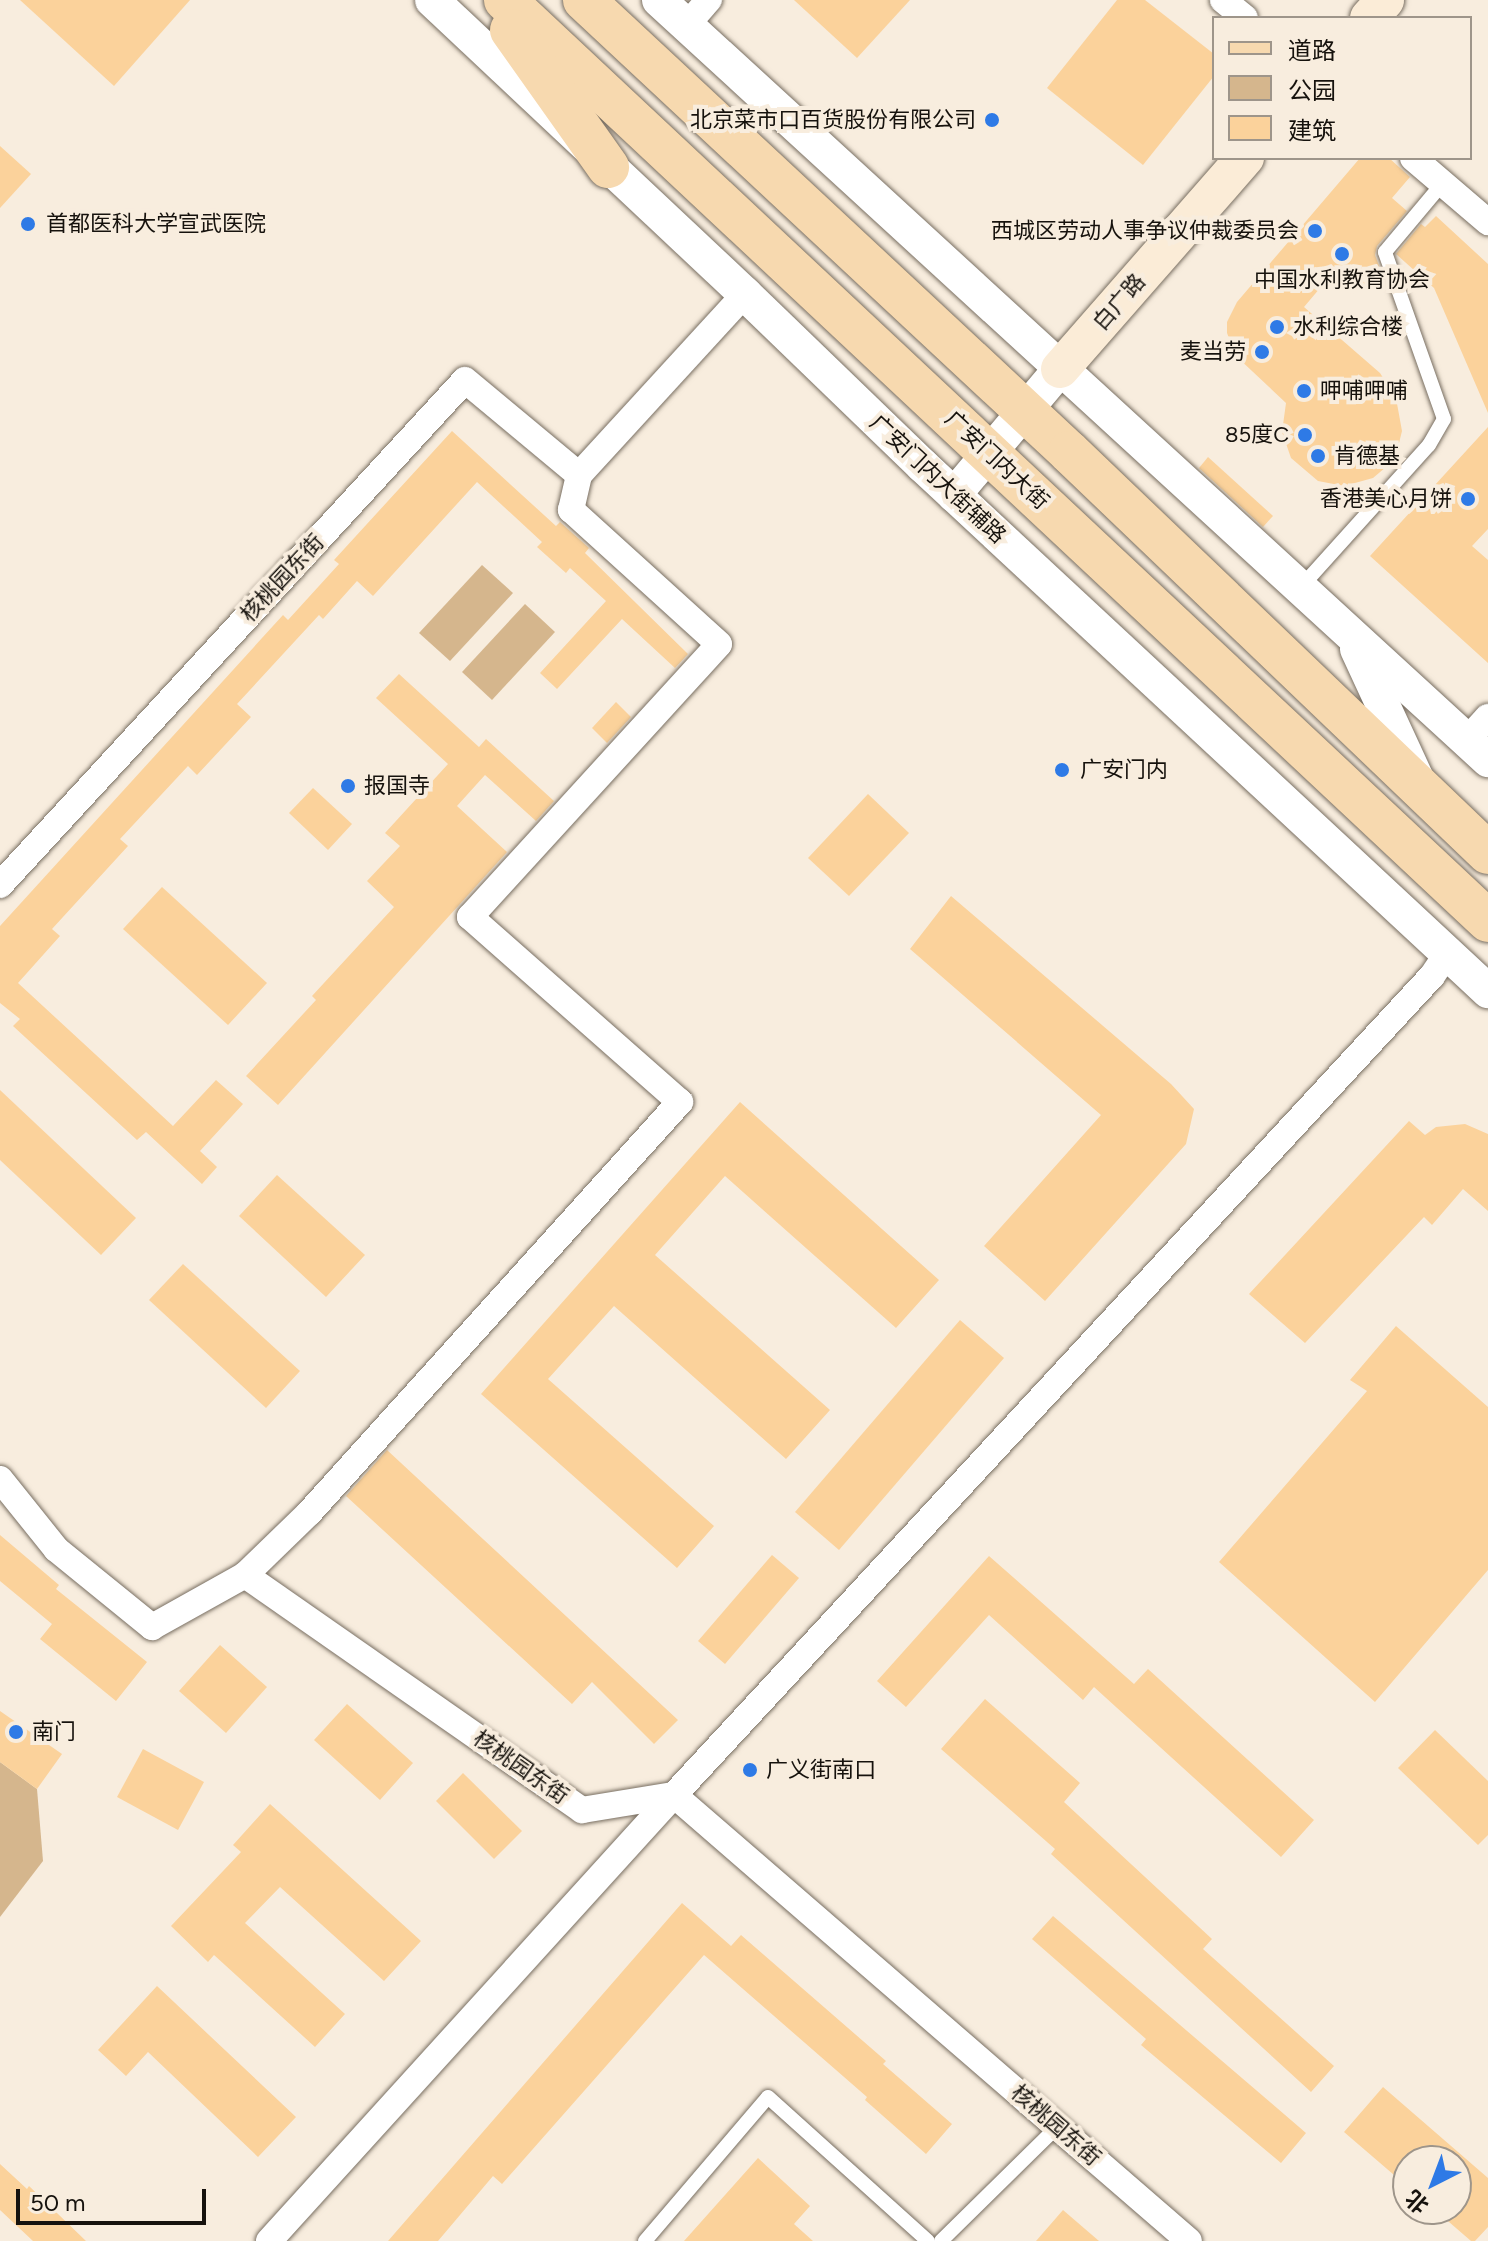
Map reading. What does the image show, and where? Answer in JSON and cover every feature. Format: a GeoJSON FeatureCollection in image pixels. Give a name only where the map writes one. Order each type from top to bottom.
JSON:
{"type":"FeatureCollection","features":[{"type":"Feature","properties":{"kind":"main road"},"geometry":{"type":"LineString","coordinates":[[490,0],[608,167]]}},
{"type":"Feature","properties":{"kind":"main road","name":"广安门内大街"},"geometry":{"type":"LineString","coordinates":[[505,0],[1488,921]]}},
{"type":"Feature","properties":{"kind":"main road"},"geometry":{"type":"LineString","coordinates":[[584,0],[1024,411],[1488,853]]}},
{"type":"Feature","properties":{"kind":"main road"},"geometry":{"type":"LineString","coordinates":[[1371,16],[1385,0]]}},
{"type":"Feature","properties":{"kind":"main road","name":"白广路"},"geometry":{"type":"LineString","coordinates":[[1060,369],[1243,160]]}},
{"type":"Feature","properties":{"kind":"main road"},"geometry":{"type":"LineString","coordinates":[[1450,816],[1488,838]]}},
{"type":"Feature","properties":{"kind":"main road"},"geometry":{"type":"LineString","coordinates":[[1418,856],[1488,948]]}},
{"type":"Feature","properties":{"kind":"street","name":"广安门内大街辅路"},"geometry":{"type":"LineString","coordinates":[[432,0],[954,495],[1446,955]]}},
{"type":"Feature","properties":{"kind":"street"},"geometry":{"type":"LineString","coordinates":[[659,0],[1345,628],[1481,739]]}},
{"type":"Feature","properties":{"kind":"street"},"geometry":{"type":"LineString","coordinates":[[686,26],[709,0]]}},
{"type":"Feature","properties":{"kind":"street"},"geometry":{"type":"LineString","coordinates":[[1223,0],[1243,16]]}},
{"type":"Feature","properties":{"kind":"street"},"geometry":{"type":"LineString","coordinates":[[1415,160],[1488,222]]}},
{"type":"Feature","properties":{"kind":"street"},"geometry":{"type":"LineString","coordinates":[[0,1479],[56,1549],[152,1627],[245,1575],[309,1513],[680,1102],[470,917],[719,644],[571,510],[579,475],[745,294]]}},
{"type":"Feature","properties":{"kind":"street","name":"白广路"},"geometry":{"type":"LineString","coordinates":[[954,495],[1060,369]]}},
{"type":"Feature","properties":{"kind":"street","name":"核桃园东街"},"geometry":{"type":"LineString","coordinates":[[0,885],[465,380],[579,475]]}},
{"type":"Feature","properties":{"kind":"street"},"geometry":{"type":"LineString","coordinates":[[1345,628],[1371,674],[1420,787]]}},
{"type":"Feature","properties":{"kind":"street"},"geometry":{"type":"LineString","coordinates":[[269,2241],[674,1795],[1432,976],[1446,955],[1488,991]]}},
{"type":"Feature","properties":{"kind":"street","name":"核桃园东街"},"geometry":{"type":"LineString","coordinates":[[245,1575],[582,1810],[674,1795],[1189,2241]]}},
{"type":"Feature","properties":{"kind":"lane"},"geometry":{"type":"LineString","coordinates":[[1301,587],[1429,445],[1444,419],[1385,252],[1443,183]]}},
{"type":"Feature","properties":{"kind":"lane"},"geometry":{"type":"LineString","coordinates":[[645,2241],[768,2097],[928,2241]]}},
{"type":"Feature","properties":{"kind":"lane"},"geometry":{"type":"LineString","coordinates":[[941,2241],[1057,2127]]}},
{"type":"Feature","properties":{"kind":"green space"},"geometry":{"type":"Polygon","coordinates":[[[482,565],[513,593],[450,661],[419,633],[482,565]]]}},
{"type":"Feature","properties":{"kind":"green space"},"geometry":{"type":"Polygon","coordinates":[[[525,604],[555,632],[492,700],[462,672],[525,604]]]}},
{"type":"Feature","properties":{"kind":"green space"},"geometry":{"type":"Polygon","coordinates":[[[0,1762],[37,1789],[43,1861],[0,1917],[0,1762]]]}},
{"type":"Feature","properties":{"kind":"building"},"geometry":{"type":"Polygon","coordinates":[[[20,0],[190,0],[114,86],[20,0]]]}},
{"type":"Feature","properties":{"kind":"building"},"geometry":{"type":"Polygon","coordinates":[[[794,0],[910,0],[857,58],[794,0]]]}},
{"type":"Feature","properties":{"kind":"building"},"geometry":{"type":"Polygon","coordinates":[[[1117,0],[1145,0],[1212,52],[1212,79],[1143,165],[1047,88],[1117,0]]]}},
{"type":"Feature","properties":{"kind":"building"},"geometry":{"type":"Polygon","coordinates":[[[0,146],[31,174],[0,208],[0,146]]]}},
{"type":"Feature","properties":{"kind":"building","name":"水利综合楼"},"geometry":{"type":"Polygon","coordinates":[[[1358,160],[1391,160],[1410,177],[1392,198],[1407,211],[1377,246],[1375,255],[1381,271],[1364,291],[1337,268],[1304,307],[1380,373],[1396,398],[1402,431],[1397,451],[1386,467],[1373,478],[1344,486],[1318,481],[1291,458],[1282,432],[1286,403],[1236,356],[1227,333],[1227,322],[1237,302],[1358,160]]]}},
{"type":"Feature","properties":{"kind":"building"},"geometry":{"type":"Polygon","coordinates":[[[1436,216],[1488,264],[1488,413],[1434,288],[1396,254],[1421,224],[1425,227],[1436,216]]]}},
{"type":"Feature","properties":{"kind":"building"},"geometry":{"type":"Polygon","coordinates":[[[1488,427],[1488,529],[1472,546],[1488,560],[1488,663],[1370,556],[1488,427]]]}},
{"type":"Feature","properties":{"kind":"building"},"geometry":{"type":"Polygon","coordinates":[[[452,431],[556,526],[560,522],[589,548],[585,553],[688,654],[675,668],[622,619],[557,689],[540,673],[606,601],[570,568],[566,573],[537,547],[542,542],[477,482],[373,596],[357,581],[323,619],[319,615],[237,704],[251,717],[197,775],[188,766],[120,839],[128,846],[52,929],[60,936],[18,983],[173,1126],[216,1080],[243,1104],[200,1151],[217,1167],[202,1184],[146,1132],[137,1140],[13,1026],[20,1019],[0,1003],[0,926],[283,615],[288,620],[339,564],[334,560],[452,431]]]}},
{"type":"Feature","properties":{"kind":"building"},"geometry":{"type":"Polygon","coordinates":[[[1208,457],[1273,516],[1263,527],[1199,468],[1208,457]]]}},
{"type":"Feature","properties":{"kind":"building"},"geometry":{"type":"Polygon","coordinates":[[[399,674],[479,747],[486,739],[554,801],[536,821],[485,775],[457,806],[507,852],[278,1105],[246,1076],[316,1000],[312,996],[394,907],[367,881],[400,846],[385,833],[448,764],[376,698],[399,674]]]}},
{"type":"Feature","properties":{"kind":"building"},"geometry":{"type":"Polygon","coordinates":[[[616,702],[631,717],[607,743],[592,728],[616,702]]]}},
{"type":"Feature","properties":{"kind":"building"},"geometry":{"type":"Polygon","coordinates":[[[313,788],[352,824],[328,850],[289,813],[313,788]]]}},
{"type":"Feature","properties":{"kind":"building"},"geometry":{"type":"Polygon","coordinates":[[[868,794],[909,833],[849,896],[808,858],[868,794]]]}},
{"type":"Feature","properties":{"kind":"building"},"geometry":{"type":"Polygon","coordinates":[[[162,887],[267,983],[228,1025],[123,929],[162,887]]]}},
{"type":"Feature","properties":{"kind":"building"},"geometry":{"type":"Polygon","coordinates":[[[951,896],[1171,1084],[1194,1109],[1186,1144],[1045,1301],[984,1246],[1101,1115],[910,949],[951,896]]]}},
{"type":"Feature","properties":{"kind":"building"},"geometry":{"type":"Polygon","coordinates":[[[0,1090],[136,1218],[101,1255],[0,1160],[0,1090]]]}},
{"type":"Feature","properties":{"kind":"building"},"geometry":{"type":"Polygon","coordinates":[[[740,1102],[939,1280],[896,1328],[725,1176],[655,1255],[830,1410],[786,1459],[614,1306],[548,1379],[714,1526],[677,1568],[481,1394],[740,1102]]]}},
{"type":"Feature","properties":{"kind":"building"},"geometry":{"type":"Polygon","coordinates":[[[1409,1121],[1425,1135],[1436,1127],[1465,1124],[1488,1134],[1488,1211],[1463,1189],[1432,1225],[1424,1217],[1305,1343],[1249,1294],[1409,1121]]]}},
{"type":"Feature","properties":{"kind":"building"},"geometry":{"type":"Polygon","coordinates":[[[277,1175],[365,1255],[326,1297],[239,1216],[277,1175]]]}},
{"type":"Feature","properties":{"kind":"building"},"geometry":{"type":"Polygon","coordinates":[[[183,1264],[300,1371],[266,1408],[149,1300],[183,1264]]]}},
{"type":"Feature","properties":{"kind":"building"},"geometry":{"type":"Polygon","coordinates":[[[960,1320],[1004,1358],[839,1550],[795,1512],[960,1320]]]}},
{"type":"Feature","properties":{"kind":"building"},"geometry":{"type":"Polygon","coordinates":[[[1396,1326],[1488,1407],[1488,1570],[1375,1702],[1219,1562],[1367,1391],[1350,1380],[1396,1326]]]}},
{"type":"Feature","properties":{"kind":"building"},"geometry":{"type":"Polygon","coordinates":[[[387,1450],[678,1720],[654,1744],[592,1682],[572,1704],[346,1496],[387,1450]]]}},
{"type":"Feature","properties":{"kind":"building"},"geometry":{"type":"Polygon","coordinates":[[[0,1535],[59,1585],[56,1589],[147,1662],[116,1701],[40,1639],[52,1624],[0,1581],[0,1535]]]}},
{"type":"Feature","properties":{"kind":"building"},"geometry":{"type":"Polygon","coordinates":[[[772,1555],[799,1578],[725,1664],[698,1641],[772,1555]]]}},
{"type":"Feature","properties":{"kind":"building"},"geometry":{"type":"Polygon","coordinates":[[[989,1556],[1134,1684],[1148,1669],[1314,1820],[1281,1857],[1094,1687],[1083,1700],[989,1615],[906,1707],[877,1681],[989,1556]]]}},
{"type":"Feature","properties":{"kind":"building"},"geometry":{"type":"Polygon","coordinates":[[[220,1645],[267,1687],[226,1733],[179,1691],[220,1645]]]}},
{"type":"Feature","properties":{"kind":"building"},"geometry":{"type":"Polygon","coordinates":[[[985,1699],[1080,1783],[1064,1802],[1212,1939],[1203,1949],[1334,2066],[1311,2092],[1051,1854],[1055,1849],[941,1749],[985,1699]]]}},
{"type":"Feature","properties":{"kind":"building"},"geometry":{"type":"Polygon","coordinates":[[[347,1704],[413,1763],[380,1800],[314,1740],[347,1704]]]}},
{"type":"Feature","properties":{"kind":"building","name":"南门"},"geometry":{"type":"Polygon","coordinates":[[[0,1711],[62,1754],[37,1789],[0,1762],[0,1711]]]}},
{"type":"Feature","properties":{"kind":"building"},"geometry":{"type":"Polygon","coordinates":[[[1435,1730],[1488,1781],[1488,1835],[1478,1845],[1398,1768],[1435,1730]]]}},
{"type":"Feature","properties":{"kind":"building"},"geometry":{"type":"Polygon","coordinates":[[[143,1749],[204,1782],[178,1830],[117,1797],[143,1749]]]}},
{"type":"Feature","properties":{"kind":"building"},"geometry":{"type":"Polygon","coordinates":[[[463,1773],[522,1831],[494,1859],[436,1801],[463,1773]]]}},
{"type":"Feature","properties":{"kind":"building"},"geometry":{"type":"Polygon","coordinates":[[[270,1804],[421,1941],[384,1981],[280,1887],[245,1923],[345,2014],[315,2047],[214,1955],[208,1962],[171,1926],[241,1852],[233,1845],[270,1804]]]}},
{"type":"Feature","properties":{"kind":"building"},"geometry":{"type":"Polygon","coordinates":[[[682,1903],[731,1946],[741,1935],[886,2061],[883,2064],[952,2124],[926,2154],[865,2100],[867,2097],[704,1955],[502,2184],[493,2176],[438,2241],[388,2241],[682,1903]]]}},
{"type":"Feature","properties":{"kind":"building"},"geometry":{"type":"Polygon","coordinates":[[[1053,1916],[1306,2133],[1281,2163],[1141,2045],[1146,2039],[1032,1939],[1053,1916]]]}},
{"type":"Feature","properties":{"kind":"building"},"geometry":{"type":"Polygon","coordinates":[[[157,1986],[296,2117],[258,2157],[148,2052],[126,2076],[98,2050],[157,1986]]]}},
{"type":"Feature","properties":{"kind":"building"},"geometry":{"type":"Polygon","coordinates":[[[1383,2087],[1450,2145],[1392,2145],[1392,2173],[1344,2132],[1383,2087]]]}},
{"type":"Feature","properties":{"kind":"building"},"geometry":{"type":"Polygon","coordinates":[[[758,2158],[810,2206],[794,2224],[813,2241],[684,2241],[758,2158]]]}},
{"type":"Feature","properties":{"kind":"building"},"geometry":{"type":"Polygon","coordinates":[[[0,2164],[27,2189],[29,2186],[86,2241],[33,2241],[0,2210],[0,2164]]]}},
{"type":"Feature","properties":{"kind":"building"},"geometry":{"type":"Polygon","coordinates":[[[1472,2164],[1488,2178],[1488,2227],[1475,2241],[1452,2225],[1472,2225],[1472,2164]]]}},
{"type":"Feature","properties":{"kind":"building"},"geometry":{"type":"Polygon","coordinates":[[[1063,2210],[1099,2241],[1036,2241],[1063,2210]]]}},
{"type":"Feature","properties":{"kind":"place","name":"北京菜市口百货股份有限公司"},"geometry":{"type":"Point","coordinates":[992,120]}},
{"type":"Feature","properties":{"kind":"place","name":"首都医科大学宣武医院"},"geometry":{"type":"Point","coordinates":[28,224]}},
{"type":"Feature","properties":{"kind":"place","name":"西城区劳动人事争议仲裁委员会"},"geometry":{"type":"Point","coordinates":[1315,231]}},
{"type":"Feature","properties":{"kind":"place","name":"中国水利教育协会"},"geometry":{"type":"Point","coordinates":[1342,254]}},
{"type":"Feature","properties":{"kind":"place","name":"水利综合楼"},"geometry":{"type":"Point","coordinates":[1277,327]}},
{"type":"Feature","properties":{"kind":"place","name":"麦当劳"},"geometry":{"type":"Point","coordinates":[1262,352]}},
{"type":"Feature","properties":{"kind":"place","name":"呷哺呷哺"},"geometry":{"type":"Point","coordinates":[1304,391]}},
{"type":"Feature","properties":{"kind":"place","name":"85度C"},"geometry":{"type":"Point","coordinates":[1305,435]}},
{"type":"Feature","properties":{"kind":"place","name":"肯德基"},"geometry":{"type":"Point","coordinates":[1318,456]}},
{"type":"Feature","properties":{"kind":"place","name":"香港美心月饼"},"geometry":{"type":"Point","coordinates":[1468,499]}},
{"type":"Feature","properties":{"kind":"place","name":"广安门内"},"geometry":{"type":"Point","coordinates":[1062,770]}},
{"type":"Feature","properties":{"kind":"place","name":"报国寺"},"geometry":{"type":"Point","coordinates":[348,786]}},
{"type":"Feature","properties":{"kind":"place","name":"南门"},"geometry":{"type":"Point","coordinates":[16,1732]}},
{"type":"Feature","properties":{"kind":"place","name":"广义街南口"},"geometry":{"type":"Point","coordinates":[750,1770]}}]}
